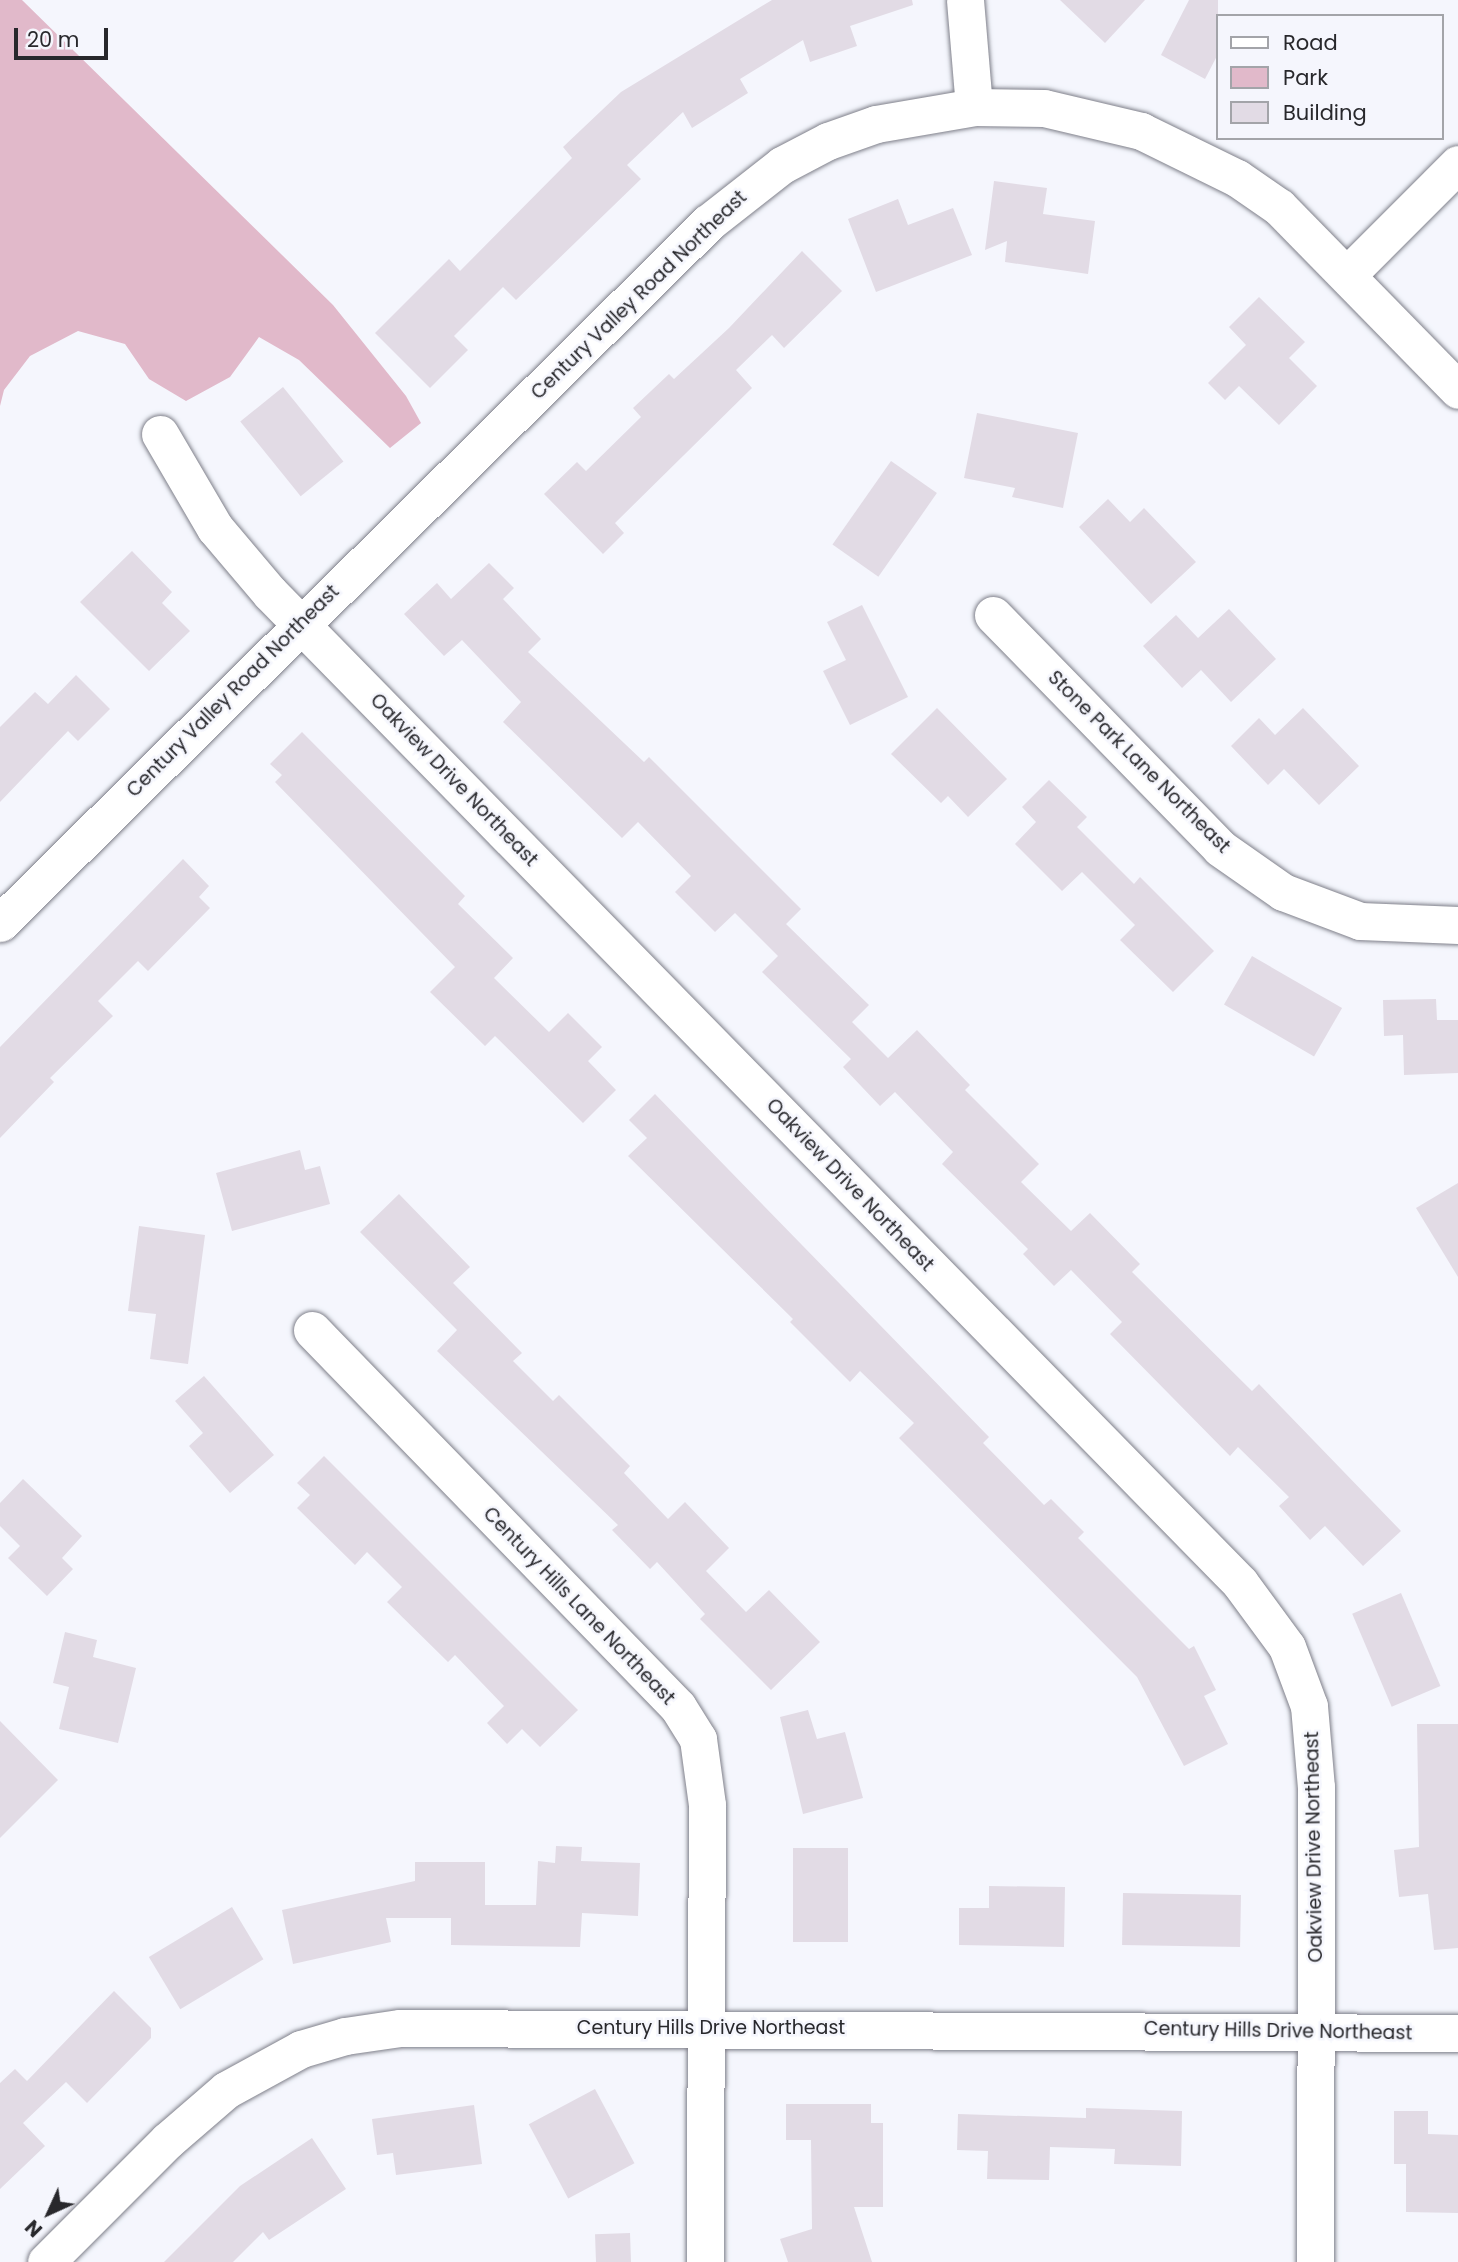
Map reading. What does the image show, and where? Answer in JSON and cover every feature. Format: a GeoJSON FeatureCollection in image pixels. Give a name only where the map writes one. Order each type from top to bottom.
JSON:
{"type":"FeatureCollection","features":[{"type":"Feature","properties":{"kind":"street"},"geometry":{"type":"LineString","coordinates":[[965,0],[974,107]]}},
{"type":"Feature","properties":{"kind":"street","name":"Century Valley Road Northeast"},"geometry":{"type":"LineString","coordinates":[[0,923],[300,624],[746,191],[828,141],[876,124],[974,107],[1044,108],[1090,116],[1189,152],[1279,207],[1458,390]]}},
{"type":"Feature","properties":{"kind":"street"},"geometry":{"type":"LineString","coordinates":[[1347,275],[1458,164]]}},
{"type":"Feature","properties":{"kind":"street","name":"Oakview Drive Northeast"},"geometry":{"type":"LineString","coordinates":[[160,434],[215,528],[300,624],[1231,1573],[1267,1615],[1299,1675],[1312,1736],[1317,2030],[1315,2262]]}},
{"type":"Feature","properties":{"kind":"street","name":"Stone Park Lane Northeast"},"geometry":{"type":"LineString","coordinates":[[993,615],[1220,848],[1283,892],[1360,920],[1458,925]]}},
{"type":"Feature","properties":{"kind":"street","name":"Century Hills Lane Northeast"},"geometry":{"type":"LineString","coordinates":[[312,1330],[678,1707],[698,1739],[707,1805],[705,2262]]}},
{"type":"Feature","properties":{"kind":"street","name":"Century Hills Drive Northeast"},"geometry":{"type":"LineString","coordinates":[[47,2262],[200,2111],[245,2078],[301,2049],[400,2028],[706,2027],[1458,2033]]}},
{"type":"Feature","properties":{"kind":"green space"},"geometry":{"type":"Polygon","coordinates":[[[0,0],[22,0],[333,305],[406,396],[421,423],[390,448],[299,360],[259,337],[230,377],[186,401],[149,379],[125,344],[78,331],[30,356],[4,390],[0,406],[0,0]]]}},
{"type":"Feature","properties":{"kind":"building"},"geometry":{"type":"Polygon","coordinates":[[[772,0],[912,0],[913,5],[850,26],[857,46],[810,62],[803,40],[740,79],[748,93],[692,128],[683,112],[627,165],[641,179],[516,300],[503,287],[454,336],[468,350],[430,388],[375,333],[449,259],[460,271],[572,158],[563,147],[621,92],[772,0]]]}},
{"type":"Feature","properties":{"kind":"building"},"geometry":{"type":"Polygon","coordinates":[[[1060,0],[1145,0],[1105,43],[1060,0]]]}},
{"type":"Feature","properties":{"kind":"building"},"geometry":{"type":"Polygon","coordinates":[[[1189,0],[1218,0],[1216,58],[1205,79],[1161,55],[1189,0]]]}},
{"type":"Feature","properties":{"kind":"building"},"geometry":{"type":"Polygon","coordinates":[[[994,181],[1047,188],[1043,214],[1095,221],[1088,274],[1005,262],[1007,241],[985,250],[994,181]]]}},
{"type":"Feature","properties":{"kind":"building"},"geometry":{"type":"Polygon","coordinates":[[[898,199],[908,225],[953,208],[972,255],[876,292],[848,219],[898,199]]]}},
{"type":"Feature","properties":{"kind":"building"},"geometry":{"type":"Polygon","coordinates":[[[802,251],[842,291],[784,348],[772,335],[736,370],[752,388],[615,523],[624,533],[603,554],[544,494],[577,462],[586,471],[641,417],[633,408],[669,374],[674,379],[729,328],[802,251]]]}},
{"type":"Feature","properties":{"kind":"building"},"geometry":{"type":"Polygon","coordinates":[[[1259,297],[1305,342],[1289,358],[1317,386],[1279,425],[1239,386],[1225,400],[1208,383],[1246,345],[1229,327],[1259,297]]]}},
{"type":"Feature","properties":{"kind":"building"},"geometry":{"type":"Polygon","coordinates":[[[283,387],[343,462],[301,496],[240,422],[283,387]]]}},
{"type":"Feature","properties":{"kind":"building"},"geometry":{"type":"Polygon","coordinates":[[[977,413],[1078,433],[1063,508],[1012,497],[1015,488],[964,478],[977,413]]]}},
{"type":"Feature","properties":{"kind":"building"},"geometry":{"type":"Polygon","coordinates":[[[891,461],[937,493],[878,577],[832,545],[891,461]]]}},
{"type":"Feature","properties":{"kind":"building"},"geometry":{"type":"Polygon","coordinates":[[[1108,499],[1130,522],[1144,508],[1196,562],[1151,604],[1079,527],[1108,499]]]}},
{"type":"Feature","properties":{"kind":"building"},"geometry":{"type":"Polygon","coordinates":[[[132,551],[172,592],[162,603],[190,631],[149,671],[80,602],[132,551]]]}},
{"type":"Feature","properties":{"kind":"building"},"geometry":{"type":"Polygon","coordinates":[[[489,563],[514,588],[503,599],[541,639],[528,652],[644,762],[649,757],[801,909],[786,924],[869,1005],[852,1022],[888,1058],[917,1030],[970,1085],[965,1090],[1039,1164],[1021,1182],[1071,1231],[1090,1213],[1140,1264],[1132,1272],[1252,1391],[1259,1384],[1401,1531],[1363,1566],[1325,1526],[1310,1540],[1279,1506],[1289,1497],[1238,1447],[1230,1456],[1110,1334],[1122,1322],[1071,1270],[1054,1286],[1023,1254],[1028,1249],[942,1164],[953,1152],[895,1092],[880,1106],[843,1067],[851,1059],[762,972],[778,956],[735,913],[715,932],[675,892],[691,876],[638,822],[622,838],[503,722],[521,702],[462,640],[444,656],[404,614],[437,583],[451,599],[489,563]]]}},
{"type":"Feature","properties":{"kind":"building"},"geometry":{"type":"Polygon","coordinates":[[[862,605],[908,697],[850,725],[823,671],[846,660],[827,622],[862,605]]]}},
{"type":"Feature","properties":{"kind":"building"},"geometry":{"type":"Polygon","coordinates":[[[1229,609],[1276,659],[1231,702],[1201,670],[1182,688],[1143,646],[1176,615],[1198,638],[1229,609]]]}},
{"type":"Feature","properties":{"kind":"building"},"geometry":{"type":"Polygon","coordinates":[[[76,675],[110,709],[78,741],[68,731],[0,802],[0,727],[35,692],[48,704],[76,675]]]}},
{"type":"Feature","properties":{"kind":"building"},"geometry":{"type":"Polygon","coordinates":[[[937,708],[1007,779],[968,817],[948,796],[941,803],[891,754],[937,708]]]}},
{"type":"Feature","properties":{"kind":"building"},"geometry":{"type":"Polygon","coordinates":[[[1303,708],[1359,766],[1319,805],[1284,769],[1268,785],[1231,746],[1259,718],[1275,735],[1303,708]]]}},
{"type":"Feature","properties":{"kind":"building"},"geometry":{"type":"Polygon","coordinates":[[[302,732],[465,896],[458,904],[513,958],[494,978],[549,1032],[568,1013],[602,1047],[588,1061],[616,1090],[583,1123],[495,1036],[485,1046],[430,992],[455,967],[275,782],[282,775],[270,764],[302,732]]]}},
{"type":"Feature","properties":{"kind":"building"},"geometry":{"type":"Polygon","coordinates":[[[1049,780],[1087,817],[1077,827],[1134,884],[1140,877],[1214,951],[1173,992],[1120,940],[1135,925],[1082,872],[1062,891],[1015,844],[1036,822],[1022,807],[1049,780]]]}},
{"type":"Feature","properties":{"kind":"building"},"geometry":{"type":"Polygon","coordinates":[[[183,859],[209,886],[199,897],[210,908],[148,971],[138,961],[98,1001],[113,1016],[50,1078],[54,1082],[0,1138],[0,1047],[183,859]]]}},
{"type":"Feature","properties":{"kind":"building"},"geometry":{"type":"Polygon","coordinates":[[[1252,956],[1342,1008],[1314,1056],[1224,1004],[1252,956]]]}},
{"type":"Feature","properties":{"kind":"building"},"geometry":{"type":"Polygon","coordinates":[[[1436,999],[1437,1020],[1458,1020],[1458,1073],[1404,1075],[1403,1035],[1384,1036],[1383,1000],[1436,999]]]}},
{"type":"Feature","properties":{"kind":"building"},"geometry":{"type":"Polygon","coordinates":[[[655,1094],[989,1437],[983,1443],[1044,1505],[1051,1499],[1084,1532],[1078,1538],[1189,1649],[1194,1646],[1216,1690],[1204,1696],[1228,1744],[1184,1766],[1137,1677],[899,1438],[914,1423],[860,1371],[850,1382],[790,1322],[793,1319],[628,1156],[647,1138],[629,1120],[655,1094]]]}},
{"type":"Feature","properties":{"kind":"building"},"geometry":{"type":"Polygon","coordinates":[[[300,1150],[305,1170],[320,1166],[330,1204],[232,1231],[216,1173],[300,1150]]]}},
{"type":"Feature","properties":{"kind":"building"},"geometry":{"type":"Polygon","coordinates":[[[1458,1183],[1458,1277],[1416,1208],[1458,1183]]]}},
{"type":"Feature","properties":{"kind":"building"},"geometry":{"type":"Polygon","coordinates":[[[399,1194],[470,1267],[453,1283],[522,1353],[513,1361],[553,1401],[559,1395],[630,1466],[624,1473],[668,1519],[685,1502],[729,1548],[706,1571],[746,1612],[769,1590],[820,1642],[771,1690],[700,1619],[705,1614],[657,1562],[650,1569],[612,1530],[618,1525],[437,1351],[457,1330],[360,1232],[399,1194]]]}},
{"type":"Feature","properties":{"kind":"building"},"geometry":{"type":"Polygon","coordinates":[[[139,1226],[205,1235],[188,1364],[150,1359],[156,1314],[128,1311],[139,1226]]]}},
{"type":"Feature","properties":{"kind":"building"},"geometry":{"type":"Polygon","coordinates":[[[204,1376],[274,1455],[230,1493],[189,1446],[203,1433],[175,1401],[204,1376]]]}},
{"type":"Feature","properties":{"kind":"building"},"geometry":{"type":"Polygon","coordinates":[[[324,1456],[578,1710],[540,1747],[522,1729],[507,1744],[487,1723],[504,1706],[455,1655],[448,1662],[387,1602],[402,1587],[367,1552],[355,1565],[297,1508],[310,1495],[297,1483],[324,1456]]]}},
{"type":"Feature","properties":{"kind":"building"},"geometry":{"type":"Polygon","coordinates":[[[23,1479],[82,1536],[62,1558],[73,1569],[47,1596],[8,1558],[20,1546],[0,1526],[0,1503],[23,1479]]]}},
{"type":"Feature","properties":{"kind":"building"},"geometry":{"type":"Polygon","coordinates":[[[1401,1593],[1440,1686],[1392,1707],[1352,1614],[1401,1593]]]}},
{"type":"Feature","properties":{"kind":"building"},"geometry":{"type":"Polygon","coordinates":[[[65,1632],[97,1640],[93,1657],[136,1668],[118,1743],[59,1729],[69,1687],[53,1683],[65,1632]]]}},
{"type":"Feature","properties":{"kind":"building"},"geometry":{"type":"Polygon","coordinates":[[[808,1710],[817,1739],[845,1732],[863,1798],[803,1814],[780,1717],[808,1710]]]}},
{"type":"Feature","properties":{"kind":"building"},"geometry":{"type":"Polygon","coordinates":[[[0,1721],[58,1780],[0,1838],[0,1721]]]}},
{"type":"Feature","properties":{"kind":"building"},"geometry":{"type":"Polygon","coordinates":[[[1417,1724],[1458,1724],[1458,1948],[1434,1950],[1428,1894],[1399,1897],[1394,1850],[1419,1847],[1417,1724]]]}},
{"type":"Feature","properties":{"kind":"building"},"geometry":{"type":"Polygon","coordinates":[[[556,1846],[582,1847],[581,1861],[640,1863],[638,1916],[582,1913],[580,1947],[451,1945],[451,1918],[386,1918],[391,1942],[293,1964],[282,1910],[415,1881],[415,1862],[485,1862],[485,1905],[536,1905],[538,1861],[555,1863],[556,1846]]]}},
{"type":"Feature","properties":{"kind":"building"},"geometry":{"type":"Polygon","coordinates":[[[793,1848],[848,1848],[848,1942],[793,1942],[793,1848]]]}},
{"type":"Feature","properties":{"kind":"building"},"geometry":{"type":"Polygon","coordinates":[[[989,1886],[1065,1887],[1064,1947],[959,1945],[959,1908],[989,1908],[989,1886]]]}},
{"type":"Feature","properties":{"kind":"building"},"geometry":{"type":"Polygon","coordinates":[[[1123,1893],[1241,1895],[1240,1947],[1122,1945],[1123,1893]]]}},
{"type":"Feature","properties":{"kind":"building"},"geometry":{"type":"Polygon","coordinates":[[[232,1907],[263,1959],[180,2009],[149,1957],[232,1907]]]}},
{"type":"Feature","properties":{"kind":"building"},"geometry":{"type":"Polygon","coordinates":[[[114,1991],[151,2028],[151,2038],[87,2103],[66,2082],[23,2123],[45,2146],[0,2189],[0,2083],[15,2069],[27,2081],[114,1991]]]}},
{"type":"Feature","properties":{"kind":"building"},"geometry":{"type":"Polygon","coordinates":[[[595,2089],[634,2163],[568,2198],[529,2124],[595,2089]]]}},
{"type":"Feature","properties":{"kind":"building"},"geometry":{"type":"Polygon","coordinates":[[[786,2104],[871,2104],[871,2123],[883,2123],[883,2207],[854,2207],[872,2262],[788,2262],[780,2239],[812,2229],[811,2140],[786,2140],[786,2104]]]}},
{"type":"Feature","properties":{"kind":"building"},"geometry":{"type":"Polygon","coordinates":[[[474,2105],[482,2164],[396,2175],[393,2153],[377,2155],[372,2119],[474,2105]]]}},
{"type":"Feature","properties":{"kind":"building"},"geometry":{"type":"Polygon","coordinates":[[[1086,2108],[1182,2111],[1181,2166],[1114,2164],[1115,2149],[1050,2147],[1049,2180],[987,2179],[988,2151],[957,2150],[958,2114],[1086,2118],[1086,2108]]]}},
{"type":"Feature","properties":{"kind":"building"},"geometry":{"type":"Polygon","coordinates":[[[1394,2111],[1428,2111],[1428,2134],[1458,2135],[1458,2213],[1406,2212],[1406,2164],[1394,2164],[1394,2111]]]}},
{"type":"Feature","properties":{"kind":"building"},"geometry":{"type":"Polygon","coordinates":[[[312,2138],[346,2189],[269,2240],[263,2232],[233,2262],[164,2262],[240,2186],[312,2138]]]}},
{"type":"Feature","properties":{"kind":"building"},"geometry":{"type":"Polygon","coordinates":[[[630,2233],[631,2262],[596,2262],[595,2234],[630,2233]]]}}]}
